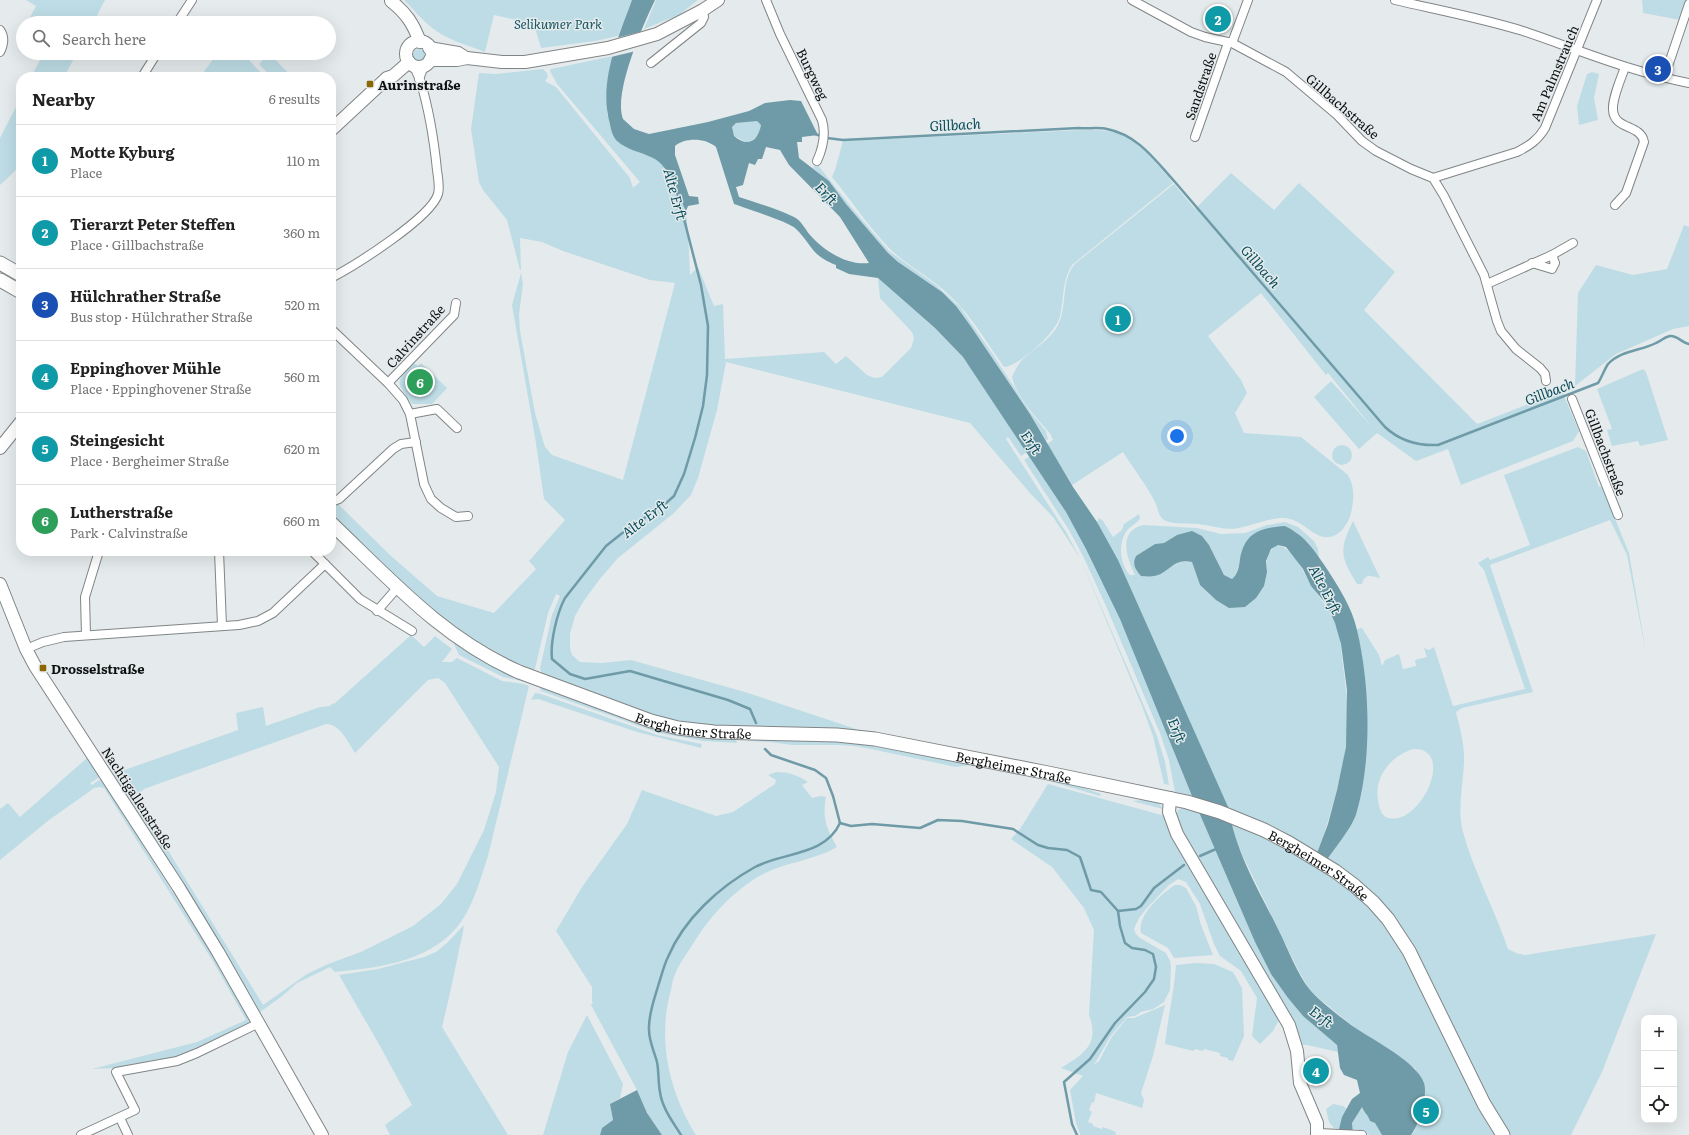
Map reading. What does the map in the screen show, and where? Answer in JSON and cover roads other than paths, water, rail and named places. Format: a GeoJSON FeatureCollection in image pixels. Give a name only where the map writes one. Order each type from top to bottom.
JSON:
{"type":"FeatureCollection","features":[{"type":"Feature","properties":{"kind":"main road"},"geometry":{"type":"LineString","coordinates":[[390,0],[407,25],[418,55]]}},
{"type":"Feature","properties":{"kind":"main road"},"geometry":{"type":"LineString","coordinates":[[336,125],[387,78],[393,76],[418,55],[458,53],[467,58],[502,62],[525,62],[608,48],[647,38],[676,25],[718,0]]}},
{"type":"Feature","properties":{"kind":"main road"},"geometry":{"type":"LineString","coordinates":[[0,263],[16,272]]}},
{"type":"Feature","properties":{"kind":"main road"},"geometry":{"type":"LineString","coordinates":[[0,280],[16,289]]}},
{"type":"Feature","properties":{"kind":"main road"},"geometry":{"type":"LineString","coordinates":[[0,448],[16,428]]}},
{"type":"Feature","properties":{"kind":"main road","name":"Bergheimer Straße"},"geometry":{"type":"LineString","coordinates":[[336,528],[443,628],[500,664],[535,679],[663,725],[714,732],[837,735],[876,739],[1187,802],[1240,820],[1290,843],[1335,871],[1355,886],[1388,919],[1409,951],[1484,1104],[1504,1135]]}},
{"type":"Feature","properties":{"kind":"main road","name":"Nachtigallenstraße"},"geometry":{"type":"LineString","coordinates":[[0,584],[26,650],[35,666],[179,888],[260,1023],[322,1135]]}},
{"type":"Feature","properties":{"kind":"main road"},"geometry":{"type":"LineString","coordinates":[[1170,798],[1169,812],[1177,834],[1289,1025],[1297,1052],[1300,1083],[1316,1118],[1318,1134]]}},
{"type":"Feature","properties":{"kind":"street"},"geometry":{"type":"LineString","coordinates":[[182,16],[192,0]]}},
{"type":"Feature","properties":{"kind":"street","name":"Burgweg"},"geometry":{"type":"LineString","coordinates":[[766,0],[780,34],[822,120],[824,142],[817,161]]}},
{"type":"Feature","properties":{"kind":"street","name":"Gillbachstraße"},"geometry":{"type":"LineString","coordinates":[[1132,0],[1191,32],[1230,43],[1286,72],[1337,115],[1362,141],[1376,151],[1433,178]]}},
{"type":"Feature","properties":{"kind":"street","name":"Sandstraße"},"geometry":{"type":"LineString","coordinates":[[1195,137],[1230,43],[1248,0]]}},
{"type":"Feature","properties":{"kind":"street"},"geometry":{"type":"LineString","coordinates":[[1395,0],[1489,21],[1625,67],[1664,78],[1689,83]]}},
{"type":"Feature","properties":{"kind":"street","name":"Am Palmstrauch"},"geometry":{"type":"LineString","coordinates":[[1433,178],[1517,152],[1536,141],[1545,128],[1597,0]]}},
{"type":"Feature","properties":{"kind":"street"},"geometry":{"type":"LineString","coordinates":[[1664,78],[1689,4]]}},
{"type":"Feature","properties":{"kind":"street"},"geometry":{"type":"LineString","coordinates":[[651,64],[701,24],[704,17],[703,10]]}},
{"type":"Feature","properties":{"kind":"street"},"geometry":{"type":"LineString","coordinates":[[0,30],[3,35],[4,42],[0,52]]}},
{"type":"Feature","properties":{"kind":"street"},"geometry":{"type":"LineString","coordinates":[[336,275],[394,238],[427,210],[437,197],[439,187],[435,153],[419,79],[418,55]]}},
{"type":"Feature","properties":{"kind":"street"},"geometry":{"type":"LineString","coordinates":[[145,72],[153,60]]}},
{"type":"Feature","properties":{"kind":"street"},"geometry":{"type":"LineString","coordinates":[[1615,205],[1626,193],[1644,142],[1642,136],[1638,132],[1619,123],[1614,116],[1613,105],[1625,67]]}},
{"type":"Feature","properties":{"kind":"street"},"geometry":{"type":"LineString","coordinates":[[1433,178],[1444,196],[1487,284],[1497,321],[1504,336],[1516,349],[1540,368],[1545,374],[1546,381]]}},
{"type":"Feature","properties":{"kind":"street"},"geometry":{"type":"LineString","coordinates":[[1487,284],[1573,243]]}},
{"type":"Feature","properties":{"kind":"street"},"geometry":{"type":"LineString","coordinates":[[1532,263],[1548,269],[1553,268],[1555,261],[1552,254]]}},
{"type":"Feature","properties":{"kind":"street","name":"Calvinstraße"},"geometry":{"type":"LineString","coordinates":[[388,383],[454,314],[456,303]]}},
{"type":"Feature","properties":{"kind":"street"},"geometry":{"type":"LineString","coordinates":[[336,334],[388,383],[402,399],[410,414],[424,484],[431,499],[441,508],[456,517],[468,516]]}},
{"type":"Feature","properties":{"kind":"street","name":"Gillbachstraße"},"geometry":{"type":"LineString","coordinates":[[1572,399],[1618,515]]}},
{"type":"Feature","properties":{"kind":"street"},"geometry":{"type":"LineString","coordinates":[[410,414],[437,409],[457,428]]}},
{"type":"Feature","properties":{"kind":"street"},"geometry":{"type":"LineString","coordinates":[[336,500],[393,449],[401,444],[416,442]]}},
{"type":"Feature","properties":{"kind":"street"},"geometry":{"type":"LineString","coordinates":[[86,635],[85,597],[97,556]]}},
{"type":"Feature","properties":{"kind":"street"},"geometry":{"type":"LineString","coordinates":[[219,556],[222,626]]}},
{"type":"Feature","properties":{"kind":"street"},"geometry":{"type":"LineString","coordinates":[[317,556],[360,600],[412,631]]}},
{"type":"Feature","properties":{"kind":"street"},"geometry":{"type":"LineString","coordinates":[[26,650],[37,644],[57,638],[249,623],[269,616],[285,603],[325,564]]}},
{"type":"Feature","properties":{"kind":"street"},"geometry":{"type":"LineString","coordinates":[[377,611],[398,587]]}},
{"type":"Feature","properties":{"kind":"street"},"geometry":{"type":"LineString","coordinates":[[81,1135],[135,1110],[116,1072],[177,1061],[260,1023]]}},
{"type":"Feature","properties":{"kind":"street"},"geometry":{"type":"LineString","coordinates":[[120,1118],[128,1135]]}},
{"type":"Feature","properties":{"kind":"street"},"geometry":{"type":"LineString","coordinates":[[1318,1134],[1360,1134]]}},
{"type":"Feature","properties":{"kind":"water","name":"Erft"},"geometry":{"type":"Polygon","coordinates":[[[632,0],[655,0],[637,42],[626,77],[622,93],[621,107],[623,119],[634,129],[649,134],[708,122],[749,111],[765,103],[790,100],[801,101],[818,135],[802,137],[802,142],[797,142],[799,158],[829,181],[846,204],[888,253],[898,262],[942,292],[956,306],[972,328],[1030,414],[1073,487],[1097,522],[1118,560],[1229,809],[1237,841],[1249,872],[1305,984],[1331,1010],[1354,1027],[1404,1059],[1420,1075],[1425,1089],[1424,1103],[1420,1118],[1411,1135],[1382,1135],[1375,1123],[1370,1121],[1362,1107],[1352,1123],[1353,1135],[1339,1129],[1342,1117],[1352,1099],[1360,1093],[1357,1080],[1344,1075],[1340,1068],[1337,1045],[1303,1016],[1271,974],[1255,942],[1192,796],[1120,619],[1086,549],[1066,512],[963,357],[935,328],[878,278],[849,274],[836,268],[836,265],[816,253],[801,234],[791,225],[734,204],[716,147],[712,144],[701,140],[690,140],[679,143],[675,146],[675,155],[689,196],[698,197],[699,204],[688,206],[686,211],[677,189],[664,167],[653,158],[625,147],[616,139],[610,126],[606,93],[611,61],[632,0]],[[757,121],[736,123],[732,127],[734,136],[744,142],[752,141],[760,131],[761,125],[757,121]],[[766,147],[762,159],[758,159],[755,165],[749,163],[743,185],[736,187],[739,197],[796,218],[801,222],[815,241],[836,256],[852,262],[869,263],[840,217],[789,165],[780,150],[766,147]]]}},
{"type":"Feature","properties":{"kind":"water"},"geometry":{"type":"Polygon","coordinates":[[[1285,526],[1303,538],[1312,548],[1335,581],[1344,597],[1355,621],[1365,674],[1368,721],[1362,790],[1357,811],[1352,823],[1327,860],[1317,853],[1328,824],[1346,747],[1347,690],[1341,644],[1335,623],[1327,605],[1311,586],[1303,569],[1286,547],[1278,545],[1271,549],[1266,561],[1267,572],[1264,586],[1256,598],[1245,607],[1229,608],[1216,600],[1200,585],[1192,562],[1180,562],[1159,575],[1151,576],[1141,576],[1134,564],[1136,556],[1155,544],[1164,543],[1177,535],[1192,531],[1202,536],[1209,545],[1224,575],[1232,579],[1239,568],[1242,550],[1250,537],[1261,530],[1285,526]]]}},
{"type":"Feature","properties":{"kind":"water"},"geometry":{"type":"Polygon","coordinates":[[[637,1090],[647,1113],[662,1135],[600,1135],[602,1128],[613,1120],[610,1104],[637,1090]]]}},
{"type":"Feature","properties":{"kind":"waterway","name":"Gillbach"},"geometry":{"type":"LineString","coordinates":[[815,134],[827,138],[843,140],[1097,128],[1118,132],[1128,137],[1137,143],[1160,165],[1385,427],[1397,436],[1409,442],[1423,445],[1438,445],[1598,383],[1608,364],[1613,359],[1625,353],[1650,346],[1664,338],[1673,336],[1689,344]]}},
{"type":"Feature","properties":{"kind":"waterway","name":"Alte Erft"},"geometry":{"type":"LineString","coordinates":[[677,192],[701,285],[708,326],[707,375],[703,406],[695,438],[684,474],[674,496],[606,546],[565,598],[559,611],[555,628],[552,644],[552,659],[570,674],[585,679],[630,671],[728,700],[750,709],[756,723]]}},
{"type":"Feature","properties":{"kind":"waterway","name":"Alte Erft"},"geometry":{"type":"LineString","coordinates":[[765,749],[771,755],[815,770],[826,778],[833,796],[840,823]]}},
{"type":"Feature","properties":{"kind":"waterway"},"geometry":{"type":"LineString","coordinates":[[840,823],[851,826],[872,824],[920,828],[938,820],[962,821],[1013,829],[1038,845],[1048,848],[1067,850],[1080,857],[1091,890],[1101,892],[1118,911],[1120,926],[1125,943],[1132,948],[1145,950],[1153,954],[1156,967],[1154,979],[1145,992],[1115,1023],[1090,1059],[1064,1082],[1072,1124],[1077,1135]]}},
{"type":"Feature","properties":{"kind":"waterway"},"geometry":{"type":"LineString","coordinates":[[681,1135],[668,1115],[661,1098],[657,1062],[650,1040],[649,1031],[649,1021],[654,999],[665,963],[675,943],[693,917],[728,884],[766,862],[802,852],[824,842],[833,834],[840,823]]}},
{"type":"Feature","properties":{"kind":"waterway"},"geometry":{"type":"LineString","coordinates":[[1200,856],[1216,849]]}},
{"type":"Feature","properties":{"kind":"waterway"},"geometry":{"type":"LineString","coordinates":[[1118,911],[1136,909],[1141,906],[1154,888],[1184,865]]}},
{"type":"Feature","properties":{"kind":"place","name":"Tierarzt Peter Steffen"},"geometry":{"type":"Point","coordinates":[1218,19]}},
{"type":"Feature","properties":{"kind":"place","name":"Hülchrather Straße"},"geometry":{"type":"Point","coordinates":[1658,69]}},
{"type":"Feature","properties":{"kind":"place","name":"Aurinstraße"},"geometry":{"type":"Point","coordinates":[370,84]}},
{"type":"Feature","properties":{"kind":"place","name":"Motte Kyburg"},"geometry":{"type":"Point","coordinates":[1118,319]}},
{"type":"Feature","properties":{"kind":"place","name":"Lutherstraße"},"geometry":{"type":"Point","coordinates":[420,382]}},
{"type":"Feature","properties":{"kind":"place","name":"Drosselstraße"},"geometry":{"type":"Point","coordinates":[43,668]}},
{"type":"Feature","properties":{"kind":"place","name":"Eppinghover Mühle"},"geometry":{"type":"Point","coordinates":[1316,1071]}},
{"type":"Feature","properties":{"kind":"place","name":"Steingesicht"},"geometry":{"type":"Point","coordinates":[1426,1111]}},
{"type":"Feature","properties":{"kind":"park label","name":"Selikumer Park"},"geometry":{"type":"Point","coordinates":[558,23]}}]}
